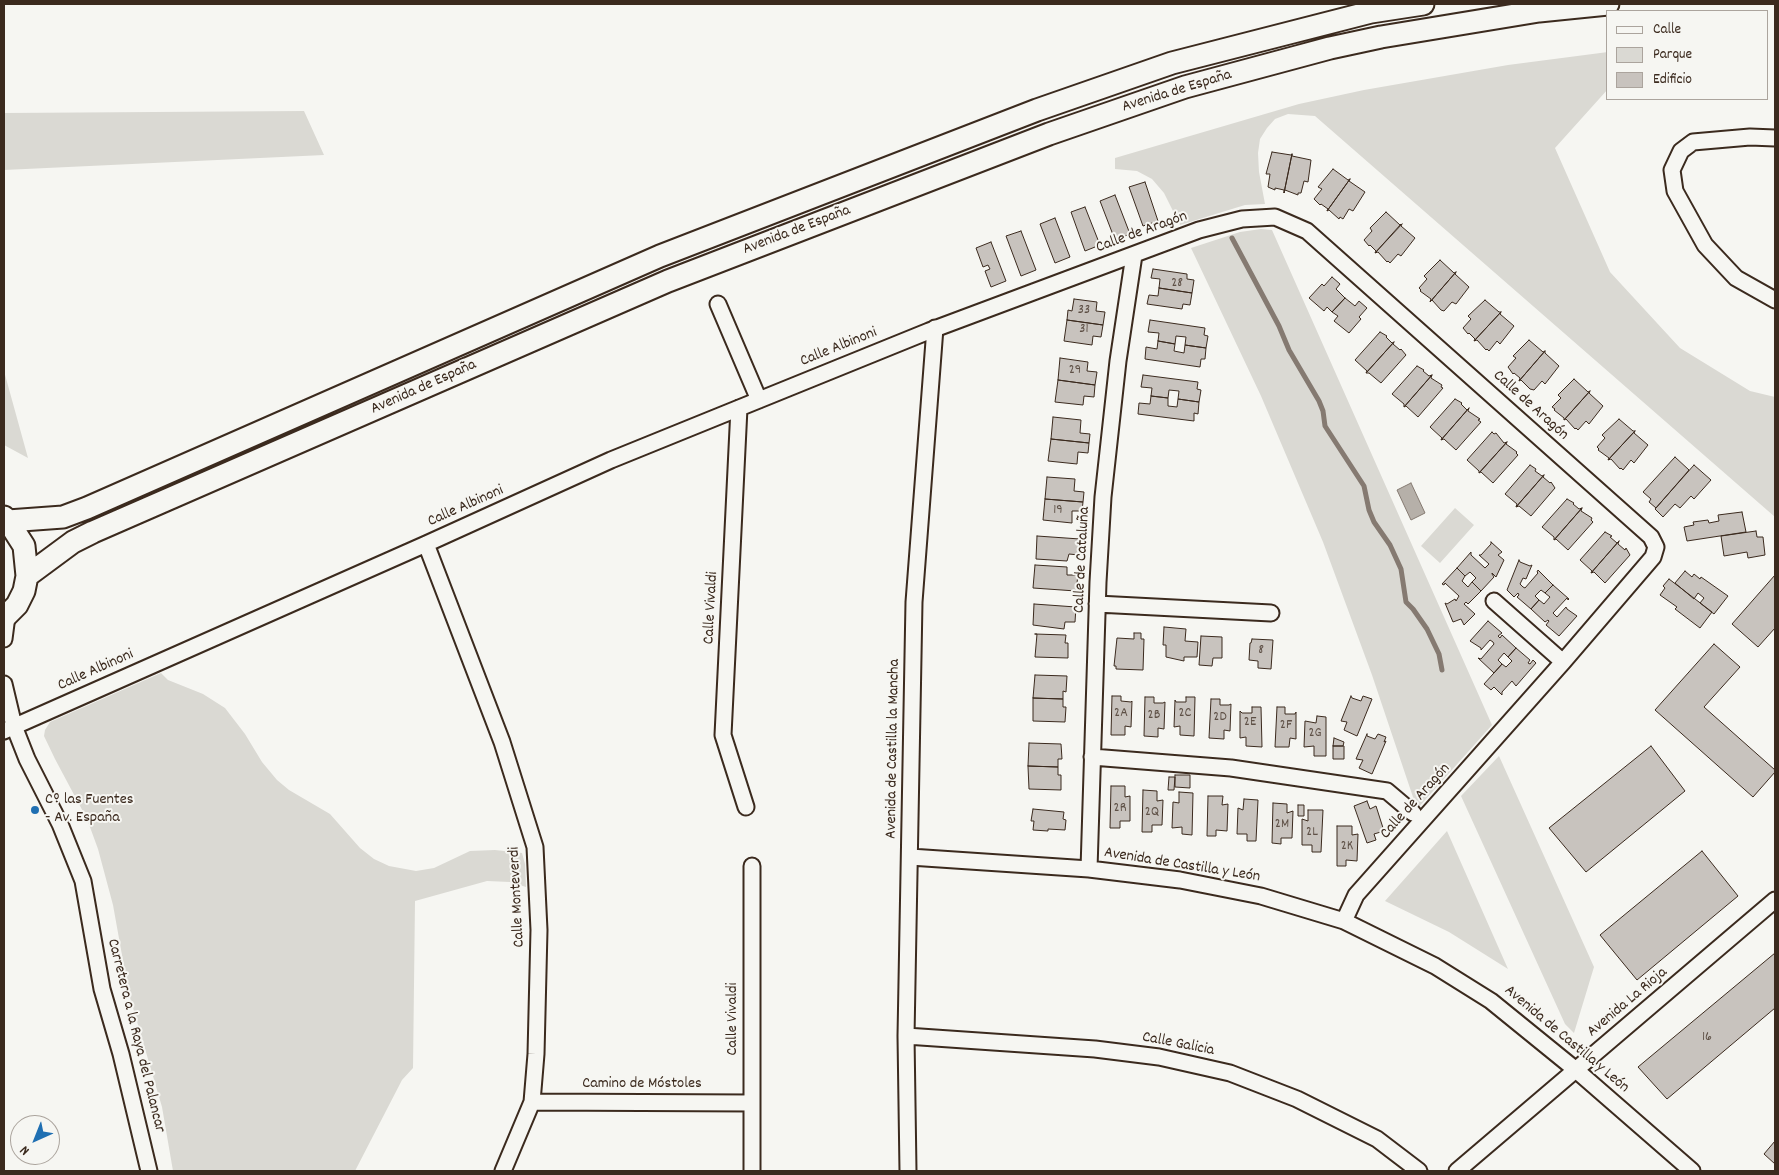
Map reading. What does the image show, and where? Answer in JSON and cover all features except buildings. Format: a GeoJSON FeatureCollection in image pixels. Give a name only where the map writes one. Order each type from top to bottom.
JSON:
{"type":"FeatureCollection","features":[{"type":"Feature","properties":{"kind":"main road","name":"Avenida de España"},"geometry":{"type":"LineString","coordinates":[[6,519],[63,517],[87,508],[660,256],[1037,110],[1172,63],[1371,12],[1422,4]]}},
{"type":"Feature","properties":{"kind":"main road","name":"Avenida de España"},"geometry":{"type":"LineString","coordinates":[[28,576],[73,542],[93,532],[650,289],[1049,134],[1185,87],[1330,48],[1381,37],[1539,11],[1608,4]]}},
{"type":"Feature","properties":{"kind":"main road"},"geometry":{"type":"LineString","coordinates":[[5,617],[17,605],[24,591],[28,576],[24,546],[6,519]]}},
{"type":"Feature","properties":{"kind":"street"},"geometry":{"type":"LineString","coordinates":[[1775,138],[1750,137],[1693,142],[1681,151],[1672,170],[1675,191],[1704,245],[1736,278],[1775,300]]}},
{"type":"Feature","properties":{"kind":"street","name":"Calle de Aragón"},"geometry":{"type":"LineString","coordinates":[[935,328],[1199,230],[1242,219],[1275,217],[1306,231],[1651,537],[1656,547],[1653,557],[1356,896],[1344,921]]}},
{"type":"Feature","properties":{"kind":"street","name":"Calle de Cataluña"},"geometry":{"type":"LineString","coordinates":[[1088,869],[1097,604],[1104,487],[1118,361],[1134,255]]}},
{"type":"Feature","properties":{"kind":"street"},"geometry":{"type":"LineString","coordinates":[[718,304],[759,400]]}},
{"type":"Feature","properties":{"kind":"street","name":"Calle Albinoni"},"geometry":{"type":"LineString","coordinates":[[9,728],[611,460],[935,328]]}},
{"type":"Feature","properties":{"kind":"street","name":"Avenida de Castilla la Mancha"},"geometry":{"type":"LineString","coordinates":[[908,1171],[906,1036],[914,602],[935,328]]}},
{"type":"Feature","properties":{"kind":"street","name":"Calle Vivaldi"},"geometry":{"type":"LineString","coordinates":[[739,408],[723,735],[746,806]]}},
{"type":"Feature","properties":{"kind":"street","name":"Calle Monteverdi"},"geometry":{"type":"LineString","coordinates":[[426,544],[502,742],[535,847],[539,930],[536,1054],[532,1102],[503,1171]]}},
{"type":"Feature","properties":{"kind":"street"},"geometry":{"type":"LineString","coordinates":[[1494,601],[1563,662]]}},
{"type":"Feature","properties":{"kind":"street"},"geometry":{"type":"LineString","coordinates":[[1097,604],[1271,613]]}},
{"type":"Feature","properties":{"kind":"street"},"geometry":{"type":"LineString","coordinates":[[4,639],[5,617]]}},
{"type":"Feature","properties":{"kind":"street","name":"Carretera a la Raya del Palancar"},"geometry":{"type":"LineString","coordinates":[[4,684],[9,728],[60,824],[83,881],[102,989],[121,1054],[149,1171]]}},
{"type":"Feature","properties":{"kind":"street"},"geometry":{"type":"LineString","coordinates":[[1092,757],[1231,768],[1387,790],[1413,813]]}},
{"type":"Feature","properties":{"kind":"street","name":"Avenida de Castilla y León"},"geometry":{"type":"LineString","coordinates":[[910,857],[1088,869],[1180,880],[1261,896],[1344,921],[1435,966],[1491,1000],[1576,1070],[1692,1171]]}},
{"type":"Feature","properties":{"kind":"street","name":"Calle Vivaldi"},"geometry":{"type":"LineString","coordinates":[[752,866],[752,1171]]}},
{"type":"Feature","properties":{"kind":"street","name":"Avenida La Rioja"},"geometry":{"type":"LineString","coordinates":[[1457,1171],[1775,900]]}},
{"type":"Feature","properties":{"kind":"street","name":"Calle Galicia"},"geometry":{"type":"LineString","coordinates":[[906,1036],[1104,1050],[1159,1056],[1230,1073],[1297,1099],[1377,1139],[1419,1171]]}},
{"type":"Feature","properties":{"kind":"street","name":"Camino de Móstoles"},"geometry":{"type":"LineString","coordinates":[[532,1102],[752,1103]]}},
{"type":"Feature","properties":{"kind":"green space"},"geometry":{"type":"Polygon","coordinates":[[[1606,52],[1606,91],[1555,148],[1610,272],[1680,348],[1750,391],[1775,397],[1775,517],[1315,116],[1288,114],[1275,119],[1260,139],[1258,153],[1259,172],[1265,204],[1245,205],[1180,225],[1164,193],[1152,179],[1137,171],[1115,169],[1115,158],[1299,104],[1364,90],[1508,65],[1606,52]]]}},
{"type":"Feature","properties":{"kind":"green space"},"geometry":{"type":"Polygon","coordinates":[[[304,111],[324,155],[4,170],[4,113],[304,111]]]}},
{"type":"Feature","properties":{"kind":"green space"},"geometry":{"type":"Polygon","coordinates":[[[1261,229],[1272,230],[1492,725],[1417,809],[1372,675],[1323,542],[1261,396],[1191,248],[1240,232],[1261,229]]]}},
{"type":"Feature","properties":{"kind":"green space"},"geometry":{"type":"Polygon","coordinates":[[[4,371],[28,458],[4,445],[4,371]]]}},
{"type":"Feature","properties":{"kind":"green space"},"geometry":{"type":"Polygon","coordinates":[[[1455,508],[1474,525],[1440,563],[1421,546],[1455,508]]]}},
{"type":"Feature","properties":{"kind":"green space"},"geometry":{"type":"Polygon","coordinates":[[[161,673],[168,680],[203,694],[225,708],[245,734],[262,762],[277,780],[289,790],[330,814],[360,848],[374,859],[389,866],[416,871],[434,868],[470,851],[495,850],[522,853],[525,864],[526,887],[510,882],[487,881],[415,901],[413,1068],[402,1080],[355,1171],[173,1171],[162,1107],[129,994],[113,905],[98,849],[87,819],[44,736],[50,722],[161,673]]]}},
{"type":"Feature","properties":{"kind":"green space"},"geometry":{"type":"Polygon","coordinates":[[[1499,756],[1594,967],[1574,1033],[1565,1024],[1461,796],[1499,756]]]}},
{"type":"Feature","properties":{"kind":"green space"},"geometry":{"type":"Polygon","coordinates":[[[1447,831],[1508,969],[1449,932],[1385,901],[1447,831]]]}},
{"type":"Feature","properties":{"kind":"shaded area"},"geometry":{"type":"Polygon","coordinates":[[[1411,483],[1425,513],[1411,520],[1397,490],[1411,483]]]}},
{"type":"Feature","properties":{"kind":"waterway"},"geometry":{"type":"LineString","coordinates":[[1232,238],[1279,326],[1289,350],[1319,401],[1323,411],[1325,426],[1364,486],[1369,510],[1374,522],[1390,545],[1401,569],[1406,602],[1427,629],[1439,654],[1442,670]]}},
{"type":"Feature","properties":{"kind":"place","name":"Cº las Fuentes - Av. España"},"geometry":{"type":"Point","coordinates":[35,810]}}]}
